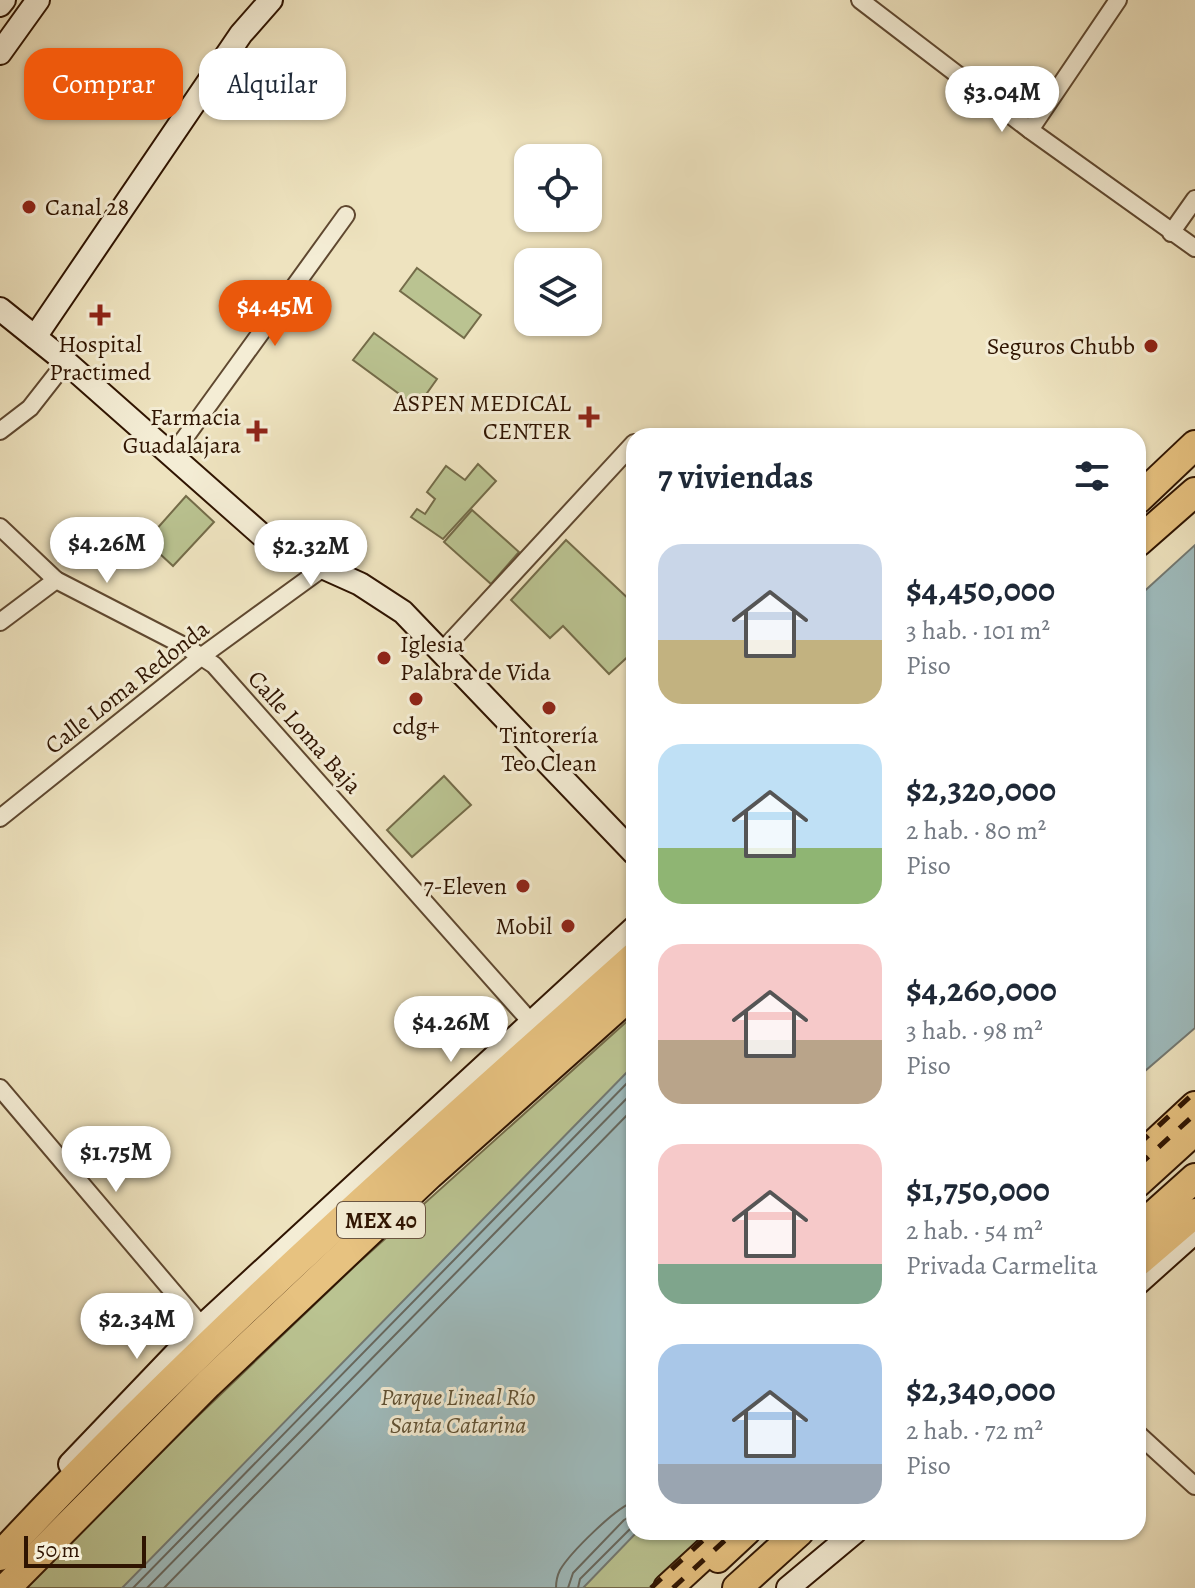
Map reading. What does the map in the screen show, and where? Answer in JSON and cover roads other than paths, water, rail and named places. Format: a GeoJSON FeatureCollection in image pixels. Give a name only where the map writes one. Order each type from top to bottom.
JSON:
{"type":"FeatureCollection","features":[{"type":"Feature","properties":{"kind":"highway"},"geometry":{"type":"LineString","coordinates":[[1146,491],[1195,445]]}},
{"type":"Feature","properties":{"kind":"highway"},"geometry":{"type":"LineString","coordinates":[[1146,535],[1195,492]]}},
{"type":"Feature","properties":{"kind":"highway","name":"MEX 40"},"geometry":{"type":"LineString","coordinates":[[0,1556],[219,1333],[461,1112],[626,941]]}},
{"type":"Feature","properties":{"kind":"highway"},"geometry":{"type":"LineString","coordinates":[[558,1060],[626,985]]}},
{"type":"Feature","properties":{"kind":"highway","name":"MEX 40"},"geometry":{"type":"LineString","coordinates":[[6,1588],[219,1373],[429,1175],[626,999]]}},
{"type":"Feature","properties":{"kind":"highway"},"geometry":{"type":"LineString","coordinates":[[1146,1152],[1195,1106]]}},
{"type":"Feature","properties":{"kind":"highway"},"geometry":{"type":"LineString","coordinates":[[1146,1222],[1195,1178]]}},
{"type":"Feature","properties":{"kind":"highway"},"geometry":{"type":"LineString","coordinates":[[1146,1255],[1195,1213]]}},
{"type":"Feature","properties":{"kind":"highway"},"geometry":{"type":"LineString","coordinates":[[668,1588],[720,1540]]}},
{"type":"Feature","properties":{"kind":"highway"},"geometry":{"type":"LineString","coordinates":[[737,1588],[790,1540]]}},
{"type":"Feature","properties":{"kind":"main road"},"geometry":{"type":"LineString","coordinates":[[1146,1178],[1195,1133]]}},
{"type":"Feature","properties":{"kind":"main road"},"geometry":{"type":"LineString","coordinates":[[687,1588],[739,1540]]}},
{"type":"Feature","properties":{"kind":"street"},"geometry":{"type":"LineString","coordinates":[[0,5],[4,0]]}},
{"type":"Feature","properties":{"kind":"street"},"geometry":{"type":"LineString","coordinates":[[0,53],[38,0]]}},
{"type":"Feature","properties":{"kind":"street"},"geometry":{"type":"LineString","coordinates":[[241,34],[252,0]]}},
{"type":"Feature","properties":{"kind":"street"},"geometry":{"type":"LineString","coordinates":[[35,337],[241,34],[271,0]]}},
{"type":"Feature","properties":{"kind":"street"},"geometry":{"type":"LineString","coordinates":[[860,0],[1030,130],[1195,248]]}},
{"type":"Feature","properties":{"kind":"street"},"geometry":{"type":"LineString","coordinates":[[1030,130],[1118,0]]}},
{"type":"Feature","properties":{"kind":"street"},"geometry":{"type":"LineString","coordinates":[[1171,233],[1195,199]]}},
{"type":"Feature","properties":{"kind":"street"},"geometry":{"type":"LineString","coordinates":[[171,457],[346,215]]}},
{"type":"Feature","properties":{"kind":"street"},"geometry":{"type":"LineString","coordinates":[[0,309],[66,362],[273,545],[360,584],[389,601],[626,845]]}},
{"type":"Feature","properties":{"kind":"street"},"geometry":{"type":"LineString","coordinates":[[0,431],[30,408],[66,362]]}},
{"type":"Feature","properties":{"kind":"street"},"geometry":{"type":"LineString","coordinates":[[441,652],[626,452]]}},
{"type":"Feature","properties":{"kind":"street","name":"Calle Loma Baja"},"geometry":{"type":"LineString","coordinates":[[0,527],[56,580],[214,665],[531,1022]]}},
{"type":"Feature","properties":{"kind":"street","name":"Calle Loma Redonda"},"geometry":{"type":"LineString","coordinates":[[0,818],[202,656],[323,568]]}},
{"type":"Feature","properties":{"kind":"street"},"geometry":{"type":"LineString","coordinates":[[0,622],[56,580]]}},
{"type":"Feature","properties":{"kind":"street"},"geometry":{"type":"LineString","coordinates":[[28,1525],[36,1507],[64,1470],[202,1326],[531,1022],[626,940]]}},
{"type":"Feature","properties":{"kind":"street"},"geometry":{"type":"LineString","coordinates":[[0,1088],[202,1326]]}},
{"type":"Feature","properties":{"kind":"street"},"geometry":{"type":"LineString","coordinates":[[1146,1276],[1195,1232]]}},
{"type":"Feature","properties":{"kind":"street"},"geometry":{"type":"LineString","coordinates":[[1146,1441],[1195,1486]]}},
{"type":"Feature","properties":{"kind":"street"},"geometry":{"type":"LineString","coordinates":[[788,1588],[845,1540]]}},
{"type":"Feature","properties":{"kind":"water"},"geometry":{"type":"Polygon","coordinates":[[[1195,545],[1195,1028],[1146,1070],[1146,590],[1195,545]]]}},
{"type":"Feature","properties":{"kind":"water","name":"Parque Lineal Río Santa Catarina"},"geometry":{"type":"Polygon","coordinates":[[[626,1073],[626,1540],[629,1540],[583,1588],[122,1588],[626,1073]]]}},
{"type":"Feature","properties":{"kind":"railway"},"geometry":{"type":"LineString","coordinates":[[1146,1138],[1195,1092]]}},
{"type":"Feature","properties":{"kind":"railway"},"geometry":{"type":"LineString","coordinates":[[1146,1159],[1195,1114]]}},
{"type":"Feature","properties":{"kind":"railway"},"geometry":{"type":"LineString","coordinates":[[651,1588],[703,1540]]}},
{"type":"Feature","properties":{"kind":"railway"},"geometry":{"type":"LineString","coordinates":[[673,1588],[725,1540]]}},
{"type":"Feature","properties":{"kind":"place","name":"Canal 28"},"geometry":{"type":"Point","coordinates":[29,207]}},
{"type":"Feature","properties":{"kind":"place","name":"Hospital Practimed"},"geometry":{"type":"Point","coordinates":[100,315]}},
{"type":"Feature","properties":{"kind":"place","name":"Seguros Chubb"},"geometry":{"type":"Point","coordinates":[1151,346]}},
{"type":"Feature","properties":{"kind":"place","name":"ASPEN MEDICAL CENTER"},"geometry":{"type":"Point","coordinates":[589,417]}},
{"type":"Feature","properties":{"kind":"place","name":"Farmacia Guadalajara"},"geometry":{"type":"Point","coordinates":[257,431]}},
{"type":"Feature","properties":{"kind":"place","name":"Iglesia Palabra de Vida"},"geometry":{"type":"Point","coordinates":[384,658]}},
{"type":"Feature","properties":{"kind":"place","name":"cdg+"},"geometry":{"type":"Point","coordinates":[416,699]}},
{"type":"Feature","properties":{"kind":"place","name":"Tintorería Teo Clean"},"geometry":{"type":"Point","coordinates":[549,708]}},
{"type":"Feature","properties":{"kind":"place","name":"7-Eleven"},"geometry":{"type":"Point","coordinates":[523,886]}},
{"type":"Feature","properties":{"kind":"place","name":"Mobil"},"geometry":{"type":"Point","coordinates":[568,926]}}]}
